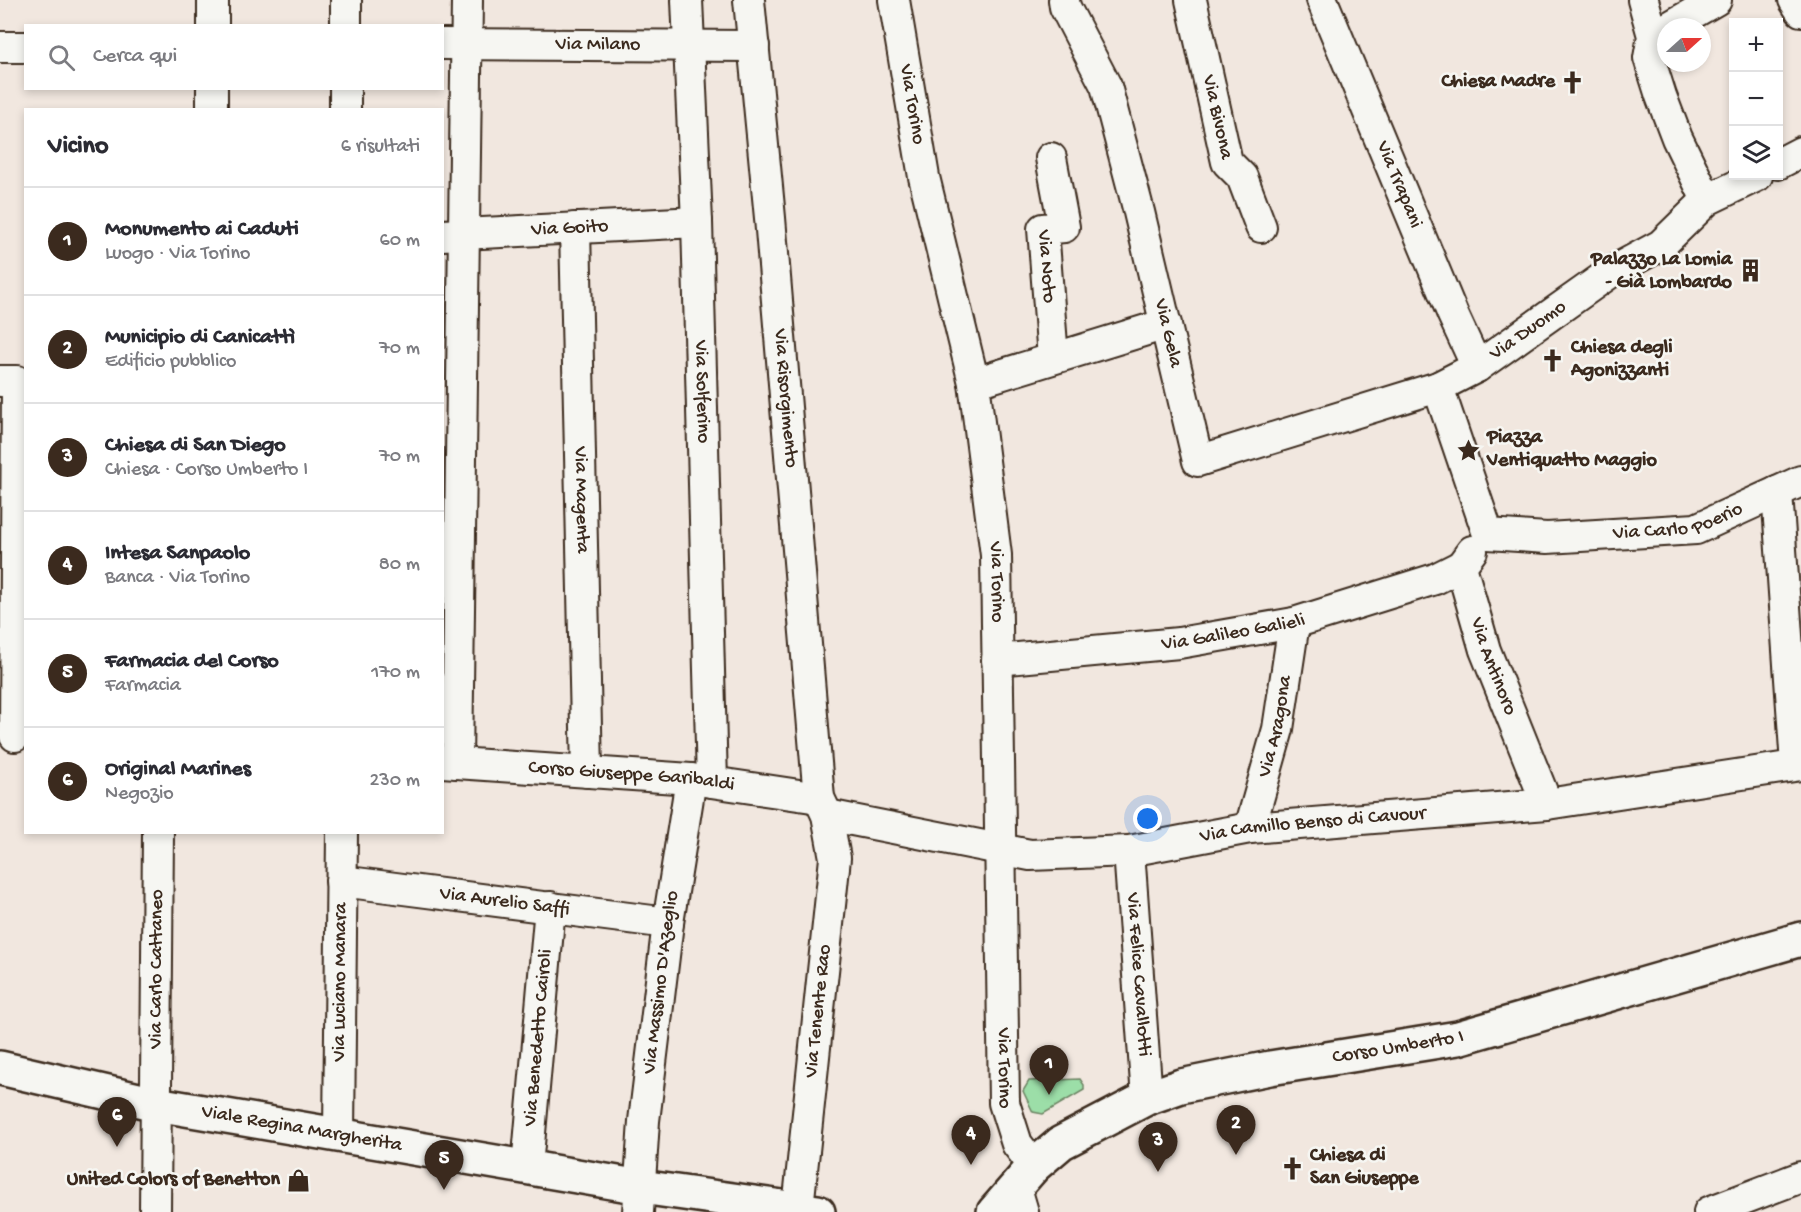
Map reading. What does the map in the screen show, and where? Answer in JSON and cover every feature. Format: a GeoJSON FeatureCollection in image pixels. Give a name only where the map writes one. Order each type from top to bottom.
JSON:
{"type":"FeatureCollection","features":[{"type":"Feature","properties":{"kind":"street"},"geometry":{"type":"LineString","coordinates":[[213,0],[213,24]]}},
{"type":"Feature","properties":{"kind":"street"},"geometry":{"type":"LineString","coordinates":[[346,0],[346,24]]}},
{"type":"Feature","properties":{"kind":"street"},"geometry":{"type":"LineString","coordinates":[[450,763],[454,44],[467,0]]}},
{"type":"Feature","properties":{"kind":"street","name":"Via Solferino"},"geometry":{"type":"LineString","coordinates":[[687,0],[697,222],[702,780]]}},
{"type":"Feature","properties":{"kind":"street","name":"Via Risorgimento"},"geometry":{"type":"LineString","coordinates":[[749,0],[823,806]]}},
{"type":"Feature","properties":{"kind":"street","name":"Via Torino"},"geometry":{"type":"LineString","coordinates":[[894,0],[924,177],[974,383],[996,555],[1004,1103],[1017,1144],[1025,1189]]}},
{"type":"Feature","properties":{"kind":"street","name":"Via Gela"},"geometry":{"type":"LineString","coordinates":[[1064,0],[1106,86],[1198,461],[1408,396]]}},
{"type":"Feature","properties":{"kind":"street","name":"Via Bivona"},"geometry":{"type":"LineString","coordinates":[[1191,0],[1227,162],[1242,177],[1261,227]]}},
{"type":"Feature","properties":{"kind":"street","name":"Via Trapani"},"geometry":{"type":"LineString","coordinates":[[1322,0],[1453,315],[1477,367]]}},
{"type":"Feature","properties":{"kind":"street"},"geometry":{"type":"LineString","coordinates":[[1642,0],[1657,22]]}},
{"type":"Feature","properties":{"kind":"street"},"geometry":{"type":"LineString","coordinates":[[1685,18],[1716,0]]}},
{"type":"Feature","properties":{"kind":"street"},"geometry":{"type":"LineString","coordinates":[[1794,0],[1801,11]]}},
{"type":"Feature","properties":{"kind":"street"},"geometry":{"type":"LineString","coordinates":[[1657,43],[1650,58],[1661,96],[1677,138],[1707,200]]}},
{"type":"Feature","properties":{"kind":"street","name":"Via Milano"},"geometry":{"type":"LineString","coordinates":[[454,44],[754,46]]}},
{"type":"Feature","properties":{"kind":"street"},"geometry":{"type":"LineString","coordinates":[[0,48],[24,47]]}},
{"type":"Feature","properties":{"kind":"street"},"geometry":{"type":"LineString","coordinates":[[212,90],[212,108]]}},
{"type":"Feature","properties":{"kind":"street"},"geometry":{"type":"LineString","coordinates":[[345,90],[345,108]]}},
{"type":"Feature","properties":{"kind":"street"},"geometry":{"type":"LineString","coordinates":[[1783,162],[1801,152]]}},
{"type":"Feature","properties":{"kind":"street","name":"Via Noto"},"geometry":{"type":"LineString","coordinates":[[1051,158],[1064,227],[1043,229],[1053,358]]}},
{"type":"Feature","properties":{"kind":"street","name":"Via Duomo"},"geometry":{"type":"LineString","coordinates":[[1408,396],[1438,387],[1477,367],[1611,272],[1661,245],[1707,200],[1749,180]]}},
{"type":"Feature","properties":{"kind":"street","name":"Via Goito"},"geometry":{"type":"LineString","coordinates":[[453,234],[697,222]]}},
{"type":"Feature","properties":{"kind":"street","name":"Via Magenta"},"geometry":{"type":"LineString","coordinates":[[575,228],[587,772]]}},
{"type":"Feature","properties":{"kind":"street"},"geometry":{"type":"LineString","coordinates":[[974,383],[1166,324]]}},
{"type":"Feature","properties":{"kind":"street"},"geometry":{"type":"LineString","coordinates":[[1438,387],[1488,534],[1475,545],[1461,566]]}},
{"type":"Feature","properties":{"kind":"street"},"geometry":{"type":"LineString","coordinates":[[14,736],[15,395]]}},
{"type":"Feature","properties":{"kind":"street"},"geometry":{"type":"LineString","coordinates":[[1789,487],[1799,765]]}},
{"type":"Feature","properties":{"kind":"street","name":"Via Carlo Poerio"},"geometry":{"type":"LineString","coordinates":[[1488,534],[1547,538],[1696,529],[1789,487]]}},
{"type":"Feature","properties":{"kind":"street","name":"Via Galileo Galieli"},"geometry":{"type":"LineString","coordinates":[[997,660],[1179,643],[1294,623],[1435,579],[1461,566]]}},
{"type":"Feature","properties":{"kind":"street","name":"Via Antinoro"},"geometry":{"type":"LineString","coordinates":[[1461,566],[1485,650],[1547,804]]}},
{"type":"Feature","properties":{"kind":"street","name":"Via Aragona"},"geometry":{"type":"LineString","coordinates":[[1250,828],[1278,729],[1294,623]]}},
{"type":"Feature","properties":{"kind":"street","name":"Corso Giuseppe Garibaldi"},"geometry":{"type":"LineString","coordinates":[[450,763],[702,780],[823,806]]}},
{"type":"Feature","properties":{"kind":"street","name":"Via Camillo Benso di Cavour"},"geometry":{"type":"LineString","coordinates":[[823,806],[1030,855],[1129,851],[1250,828],[1547,804],[1799,765]]}},
{"type":"Feature","properties":{"kind":"street","name":"Via Massimo D'Azeglio"},"geometry":{"type":"LineString","coordinates":[[639,1199],[644,1121],[668,922],[702,780]]}},
{"type":"Feature","properties":{"kind":"street","name":"Via Tenente Rao"},"geometry":{"type":"LineString","coordinates":[[808,1210],[835,858],[823,806]]}},
{"type":"Feature","properties":{"kind":"street","name":"Via Carlo Cattaneo"},"geometry":{"type":"LineString","coordinates":[[155,1212],[158,834]]}},
{"type":"Feature","properties":{"kind":"street","name":"Via Luciano Manara"},"geometry":{"type":"LineString","coordinates":[[339,1134],[342,834]]}},
{"type":"Feature","properties":{"kind":"street","name":"Via Felice Cavallotti"},"geometry":{"type":"LineString","coordinates":[[1129,851],[1147,1098]]}},
{"type":"Feature","properties":{"kind":"street","name":"Via Aurelio Saffi"},"geometry":{"type":"LineString","coordinates":[[341,881],[668,922]]}},
{"type":"Feature","properties":{"kind":"street","name":"Via Benedetto Cairoli"},"geometry":{"type":"LineString","coordinates":[[527,1167],[550,907]]}},
{"type":"Feature","properties":{"kind":"street","name":"Corso Umberto I"},"geometry":{"type":"LineString","coordinates":[[994,1212],[1025,1189],[1061,1143],[1147,1098],[1181,1086],[1270,1068],[1458,1038],[1801,939]]}},
{"type":"Feature","properties":{"kind":"street","name":"Viale Regina Margherita"},"geometry":{"type":"LineString","coordinates":[[0,1068],[156,1104],[527,1167],[639,1199],[808,1210]]}},
{"type":"Feature","properties":{"kind":"street"},"geometry":{"type":"LineString","coordinates":[[1709,1212],[1801,1177]]}},
{"type":"Feature","properties":{"kind":"green space"},"geometry":{"type":"Polygon","coordinates":[[[1080,1079],[1084,1090],[1043,1114],[1033,1112],[1023,1091],[1029,1081],[1080,1079]]]}},
{"type":"Feature","properties":{"kind":"place","name":"Chiesa Madre"},"geometry":{"type":"Point","coordinates":[1573,82]}},
{"type":"Feature","properties":{"kind":"place","name":"Palazzo La Lomia - Già Lombardo"},"geometry":{"type":"Point","coordinates":[1750,271]}},
{"type":"Feature","properties":{"kind":"place","name":"Chiesa degli Agonizzanti"},"geometry":{"type":"Point","coordinates":[1553,360]}},
{"type":"Feature","properties":{"kind":"place","name":"Piazza Ventiquatto Maggio"},"geometry":{"type":"Point","coordinates":[1469,450]}},
{"type":"Feature","properties":{"kind":"place","name":"Monumento ai Caduti"},"geometry":{"type":"Point","coordinates":[1049,1095]}},
{"type":"Feature","properties":{"kind":"place","name":"Original Marines"},"geometry":{"type":"Point","coordinates":[117,1147]}},
{"type":"Feature","properties":{"kind":"place","name":"Municipio di Canicattì"},"geometry":{"type":"Point","coordinates":[1236,1155]}},
{"type":"Feature","properties":{"kind":"place","name":"Intesa Sanpaolo"},"geometry":{"type":"Point","coordinates":[971,1165]}},
{"type":"Feature","properties":{"kind":"place","name":"Chiesa di San Giuseppe"},"geometry":{"type":"Point","coordinates":[1292,1168]}},
{"type":"Feature","properties":{"kind":"place","name":"Chiesa di San Diego"},"geometry":{"type":"Point","coordinates":[1158,1172]}},
{"type":"Feature","properties":{"kind":"place","name":"United Colors of Benetton"},"geometry":{"type":"Point","coordinates":[298,1180]}},
{"type":"Feature","properties":{"kind":"place","name":"Farmacia del Corso"},"geometry":{"type":"Point","coordinates":[444,1190]}}]}
